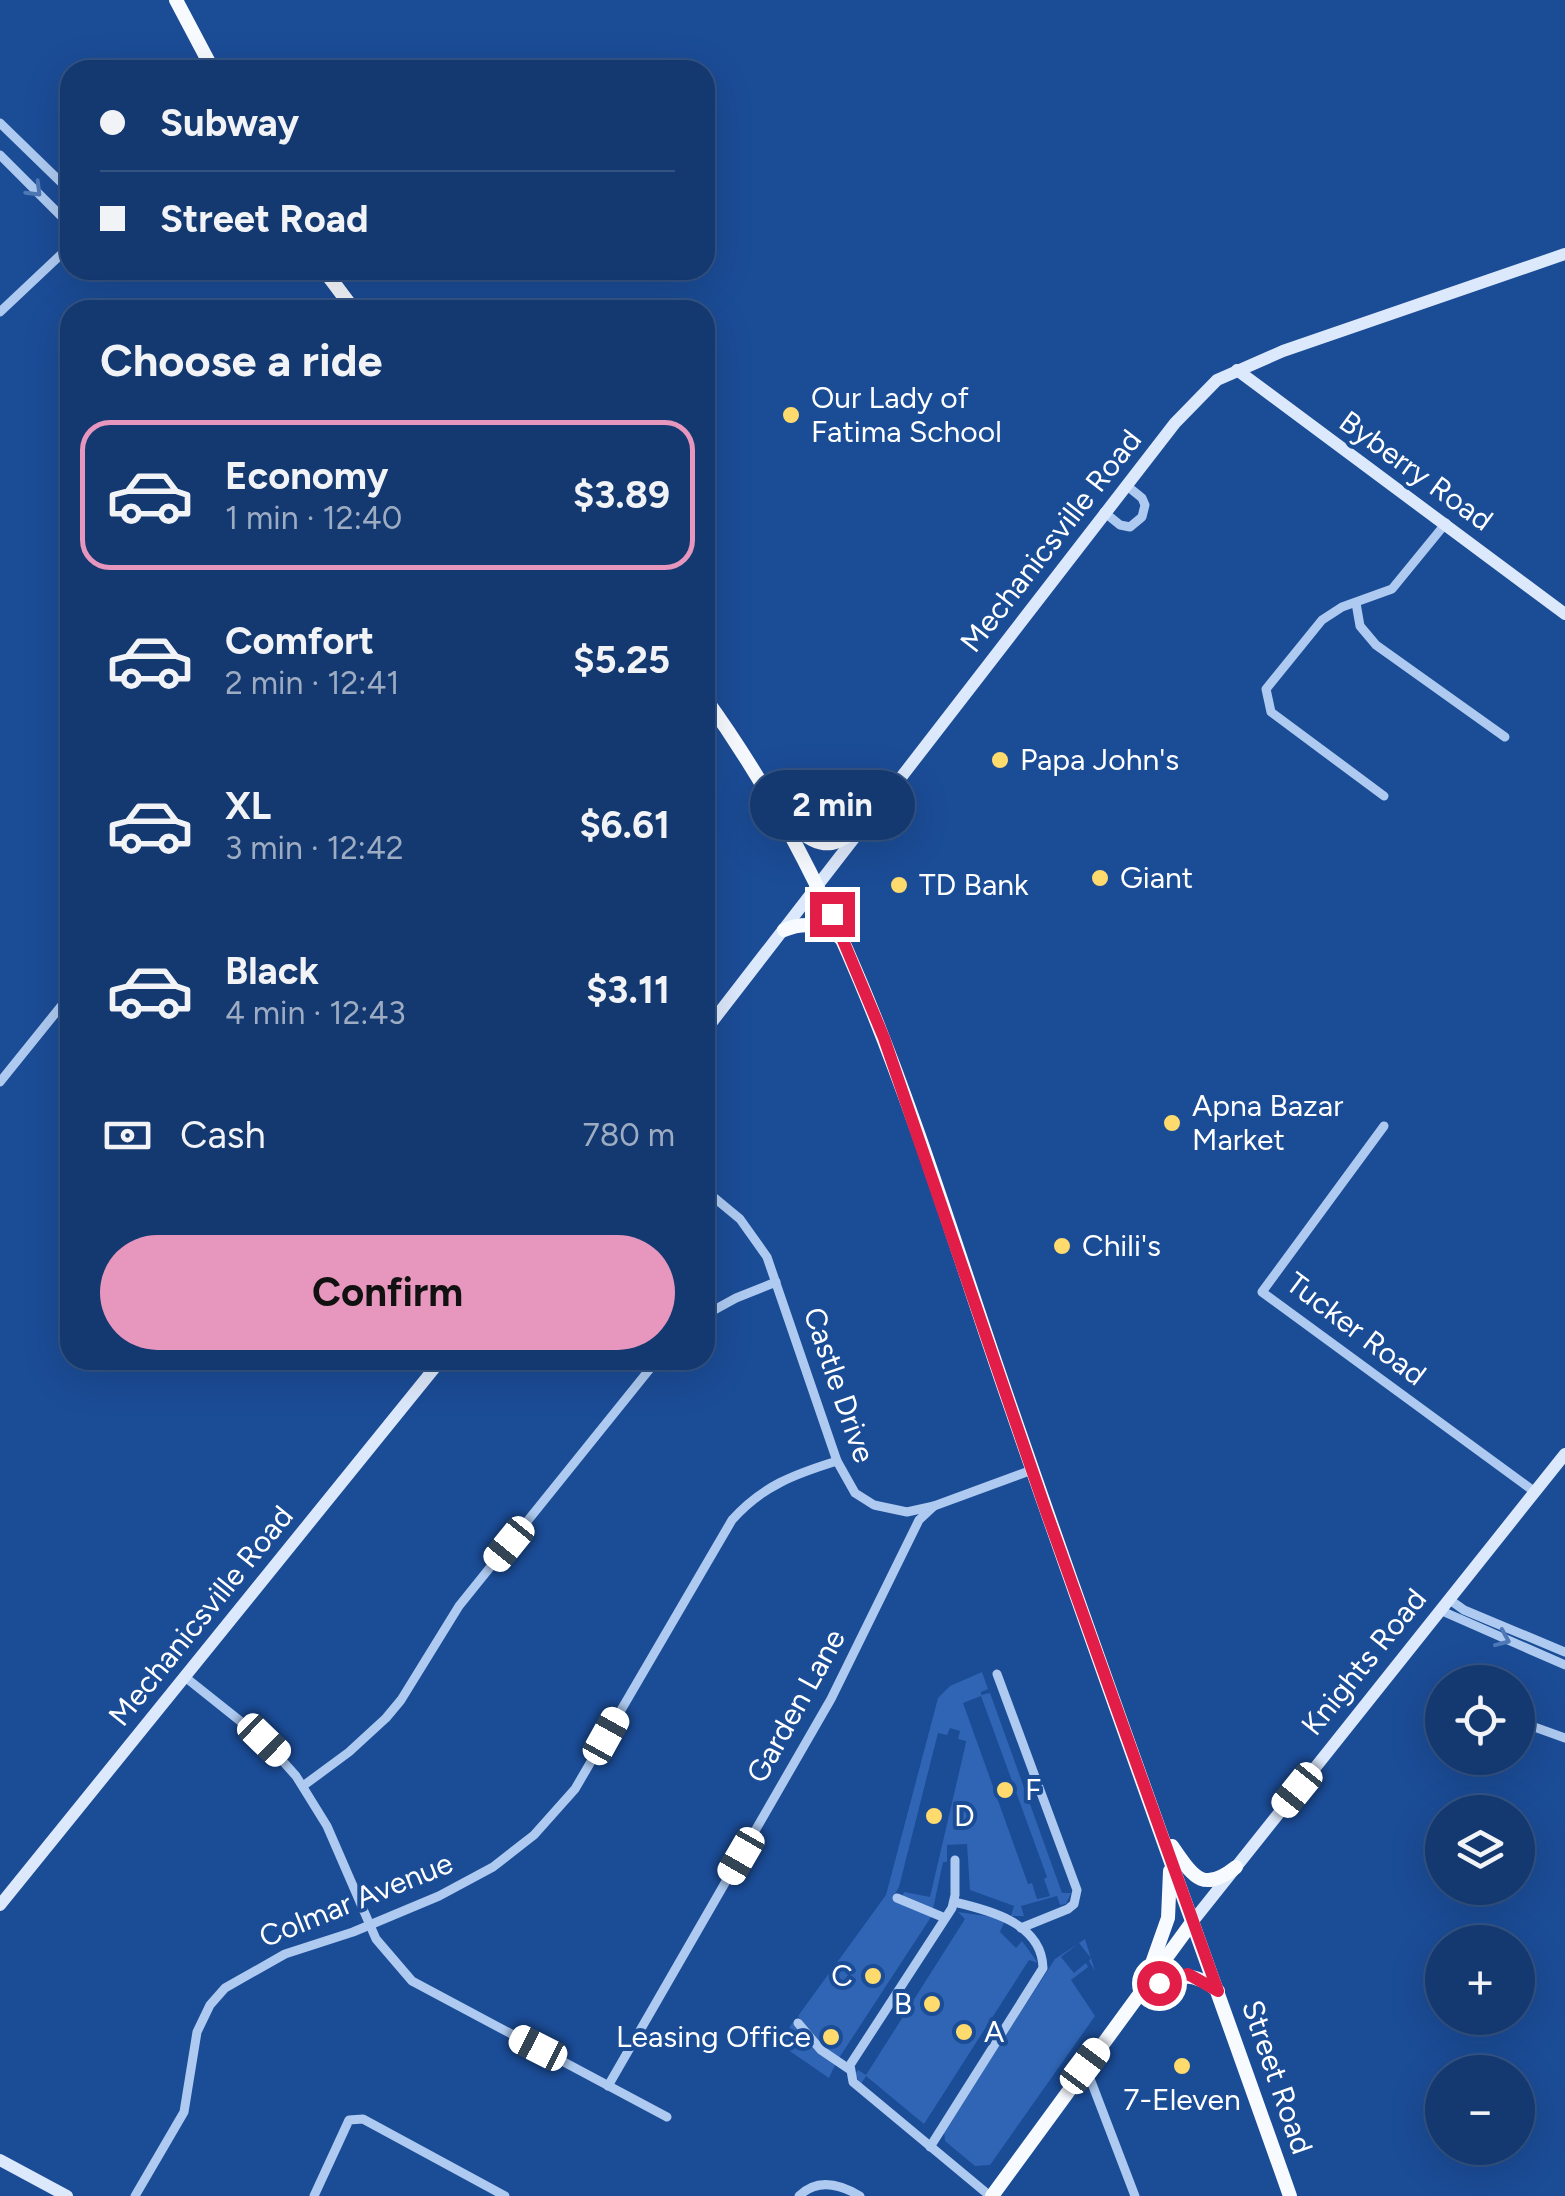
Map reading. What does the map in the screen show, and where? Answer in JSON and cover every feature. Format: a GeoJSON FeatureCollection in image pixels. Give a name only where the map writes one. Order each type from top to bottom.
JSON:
{"type":"FeatureCollection","features":[{"type":"Feature","properties":{"kind":"main road"},"geometry":{"type":"LineString","coordinates":[[176,0],[208,60]]}},
{"type":"Feature","properties":{"kind":"main road","name":"Street Road"},"geometry":{"type":"LineString","coordinates":[[715,713],[780,814],[818,886],[884,1038],[1032,1470],[1290,2196]]}},
{"type":"Feature","properties":{"kind":"main road"},"geometry":{"type":"LineString","coordinates":[[780,814],[807,837],[825,845],[841,842],[872,816]]}},
{"type":"Feature","properties":{"kind":"main road"},"geometry":{"type":"LineString","coordinates":[[784,930],[814,926],[827,929],[845,942]]}},
{"type":"Feature","properties":{"kind":"main road"},"geometry":{"type":"LineString","coordinates":[[1160,1828],[1196,1877],[1212,1881],[1236,1867]]}},
{"type":"Feature","properties":{"kind":"main road"},"geometry":{"type":"LineString","coordinates":[[1133,2001],[1158,1952],[1168,1918],[1171,1888],[1166,1845]]}},
{"type":"Feature","properties":{"kind":"main road","name":"Knights Road"},"geometry":{"type":"LineString","coordinates":[[991,2196],[1193,1921]]}},
{"type":"Feature","properties":{"kind":"main road"},"geometry":{"type":"LineString","coordinates":[[1133,2001],[1178,1975],[1196,1977],[1218,1991]]}},
{"type":"Feature","properties":{"kind":"street"},"geometry":{"type":"LineString","coordinates":[[0,124],[60,181]]}},
{"type":"Feature","properties":{"kind":"street"},"geometry":{"type":"LineString","coordinates":[[0,155],[60,215]]}},
{"type":"Feature","properties":{"kind":"street","name":"Mechanicsville Road"},"geometry":{"type":"LineString","coordinates":[[715,1018],[1193,401],[1217,380],[1282,351],[1565,254]]}},
{"type":"Feature","properties":{"kind":"street"},"geometry":{"type":"LineString","coordinates":[[0,312],[60,255]]}},
{"type":"Feature","properties":{"kind":"street","name":"Byberry Road"},"geometry":{"type":"LineString","coordinates":[[1237,370],[1565,614]]}},
{"type":"Feature","properties":{"kind":"street"},"geometry":{"type":"LineString","coordinates":[[1104,512],[1120,525],[1130,527],[1142,518],[1142,498],[1126,485]]}},
{"type":"Feature","properties":{"kind":"street"},"geometry":{"type":"LineString","coordinates":[[1384,796],[1270,712],[1266,696],[1272,679],[1322,620],[1332,612],[1392,589],[1446,523]]}},
{"type":"Feature","properties":{"kind":"street"},"geometry":{"type":"LineString","coordinates":[[1356,603],[1360,626],[1376,644],[1505,738]]}},
{"type":"Feature","properties":{"kind":"street"},"geometry":{"type":"LineString","coordinates":[[0,1082],[60,1007]]}},
{"type":"Feature","properties":{"kind":"street","name":"Tucker Road"},"geometry":{"type":"LineString","coordinates":[[1384,1126],[1262,1292],[1535,1492]]}},
{"type":"Feature","properties":{"kind":"street","name":"Castle Drive"},"geometry":{"type":"LineString","coordinates":[[715,1198],[754,1235],[767,1257],[847,1484],[874,1505],[908,1512],[1032,1470]]}},
{"type":"Feature","properties":{"kind":"street"},"geometry":{"type":"LineString","coordinates":[[715,1310],[776,1282]]}},
{"type":"Feature","properties":{"kind":"street","name":"Mechanicsville Road"},"geometry":{"type":"LineString","coordinates":[[0,1904],[433,1370]]}},
{"type":"Feature","properties":{"kind":"street"},"geometry":{"type":"LineString","coordinates":[[303,1786],[386,1718],[460,1606],[649,1370]]}},
{"type":"Feature","properties":{"kind":"street","name":"Knights Road"},"geometry":{"type":"LineString","coordinates":[[1193,1921],[1565,1454]]}},
{"type":"Feature","properties":{"kind":"street","name":"Colmar Avenue"},"geometry":{"type":"LineString","coordinates":[[135,2196],[184,2112],[197,2032],[214,2001],[234,1981],[272,1960],[369,1926],[470,1880],[534,1835],[575,1789],[732,1520],[755,1497],[781,1480],[837,1462]]}},
{"type":"Feature","properties":{"kind":"street","name":"Garden Lane"},"geometry":{"type":"LineString","coordinates":[[608,2086],[831,1698],[919,1520],[934,1506]]}},
{"type":"Feature","properties":{"kind":"street"},"geometry":{"type":"LineString","coordinates":[[1446,1605],[1565,1652]]}},
{"type":"Feature","properties":{"kind":"street"},"geometry":{"type":"LineString","coordinates":[[1446,1605],[1565,1665]]}},
{"type":"Feature","properties":{"kind":"street"},"geometry":{"type":"LineString","coordinates":[[997,1674],[1077,1890],[1074,1904],[1068,1909],[1021,1928]]}},
{"type":"Feature","properties":{"kind":"street"},"geometry":{"type":"LineString","coordinates":[[185,1677],[264,1740],[303,1786],[327,1826],[382,1950],[412,1980],[667,2118]]}},
{"type":"Feature","properties":{"kind":"street"},"geometry":{"type":"LineString","coordinates":[[1535,1727],[1565,1738]]}},
{"type":"Feature","properties":{"kind":"street"},"geometry":{"type":"LineString","coordinates":[[849,2069],[954,1902],[955,1860]]}},
{"type":"Feature","properties":{"kind":"street"},"geometry":{"type":"LineString","coordinates":[[896,1898],[945,1918]]}},
{"type":"Feature","properties":{"kind":"street"},"geometry":{"type":"LineString","coordinates":[[930,2147],[1043,1968],[1042,1955],[1021,1928],[990,1911],[954,1902]]}},
{"type":"Feature","properties":{"kind":"street"},"geometry":{"type":"LineString","coordinates":[[798,2023],[821,2050],[849,2069],[853,2082],[991,2196]]}},
{"type":"Feature","properties":{"kind":"street"},"geometry":{"type":"LineString","coordinates":[[1085,2066],[1135,2196]]}},
{"type":"Feature","properties":{"kind":"street"},"geometry":{"type":"LineString","coordinates":[[314,2196],[349,2120],[364,2119],[505,2196]]}},
{"type":"Feature","properties":{"kind":"street"},"geometry":{"type":"LineString","coordinates":[[0,2160],[68,2196]]}},
{"type":"Feature","properties":{"kind":"street"},"geometry":{"type":"LineString","coordinates":[[799,2196],[822,2184],[840,2185],[860,2196]]}},
{"type":"Feature","properties":{"kind":"shaded area"},"geometry":{"type":"Polygon","coordinates":[[[982,1672],[988,1689],[981,1695],[990,1693],[1062,1893],[1071,1893],[1066,1904],[1060,1905],[1057,1896],[1021,1906],[1024,1916],[1011,1916],[1014,1906],[970,1890],[967,1844],[947,1845],[947,1862],[943,1862],[933,1909],[902,1897],[904,1892],[930,1897],[965,1747],[966,1741],[958,1739],[960,1731],[950,1728],[947,1735],[938,1733],[899,1887],[893,1897],[931,1917],[839,2058],[825,2049],[798,2016],[886,1895],[938,1698],[950,1686],[982,1672]],[[981,1696],[963,1703],[1028,1884],[1032,1883],[1037,1899],[1050,1896],[1044,1879],[1047,1877],[981,1696]]]}},
{"type":"Feature","properties":{"kind":"shaded area"},"geometry":{"type":"Polygon","coordinates":[[[958,1912],[993,1917],[1004,1923],[1000,1932],[1016,1948],[1022,1941],[1038,1963],[1029,1960],[924,2124],[866,2076],[861,2084],[855,2074],[858,2070],[866,2075],[965,1919],[958,1912]]]}},
{"type":"Feature","properties":{"kind":"shaded area"},"geometry":{"type":"Polygon","coordinates":[[[1085,1939],[1091,1958],[1079,1943],[1085,1939]]]}},
{"type":"Feature","properties":{"kind":"shaded area"},"geometry":{"type":"Polygon","coordinates":[[[1079,1943],[1061,1957],[1074,1973],[1086,1963],[1088,1967],[1071,1980],[1095,2016],[990,2165],[975,2166],[945,2141],[944,2131],[1055,1959],[1079,1943]]]}},
{"type":"Feature","properties":{"kind":"shaded area"},"geometry":{"type":"Polygon","coordinates":[[[794,2021],[836,2063],[829,2078],[778,2043],[794,2021]]]}},
{"type":"Feature","properties":{"kind":"place","name":"Our Lady of Fatima School"},"geometry":{"type":"Point","coordinates":[791,415]}},
{"type":"Feature","properties":{"kind":"place","name":"Papa John's"},"geometry":{"type":"Point","coordinates":[1000,760]}},
{"type":"Feature","properties":{"kind":"place","name":"Giant"},"geometry":{"type":"Point","coordinates":[1100,878]}},
{"type":"Feature","properties":{"kind":"place","name":"TD Bank"},"geometry":{"type":"Point","coordinates":[899,885]}},
{"type":"Feature","properties":{"kind":"place","name":"Apna Bazar Market"},"geometry":{"type":"Point","coordinates":[1172,1123]}},
{"type":"Feature","properties":{"kind":"place","name":"Chili's"},"geometry":{"type":"Point","coordinates":[1062,1246]}},
{"type":"Feature","properties":{"kind":"place","name":"F"},"geometry":{"type":"Point","coordinates":[1005,1790]}},
{"type":"Feature","properties":{"kind":"place","name":"D"},"geometry":{"type":"Point","coordinates":[934,1816]}},
{"type":"Feature","properties":{"kind":"place","name":"C"},"geometry":{"type":"Point","coordinates":[873,1976]}},
{"type":"Feature","properties":{"kind":"place","name":"B"},"geometry":{"type":"Point","coordinates":[932,2004]}},
{"type":"Feature","properties":{"kind":"place","name":"A"},"geometry":{"type":"Point","coordinates":[964,2032]}},
{"type":"Feature","properties":{"kind":"place","name":"Leasing Office"},"geometry":{"type":"Point","coordinates":[831,2037]}},
{"type":"Feature","properties":{"kind":"place","name":"7-Eleven"},"geometry":{"type":"Point","coordinates":[1182,2066]}},
{"type":"Feature","properties":{"kind":"route"},"geometry":{"type":"LineString","coordinates":[[832,914],[884,1038],[1046,1511],[1218,1991],[1188,1974],[1159,1983]]}}]}
